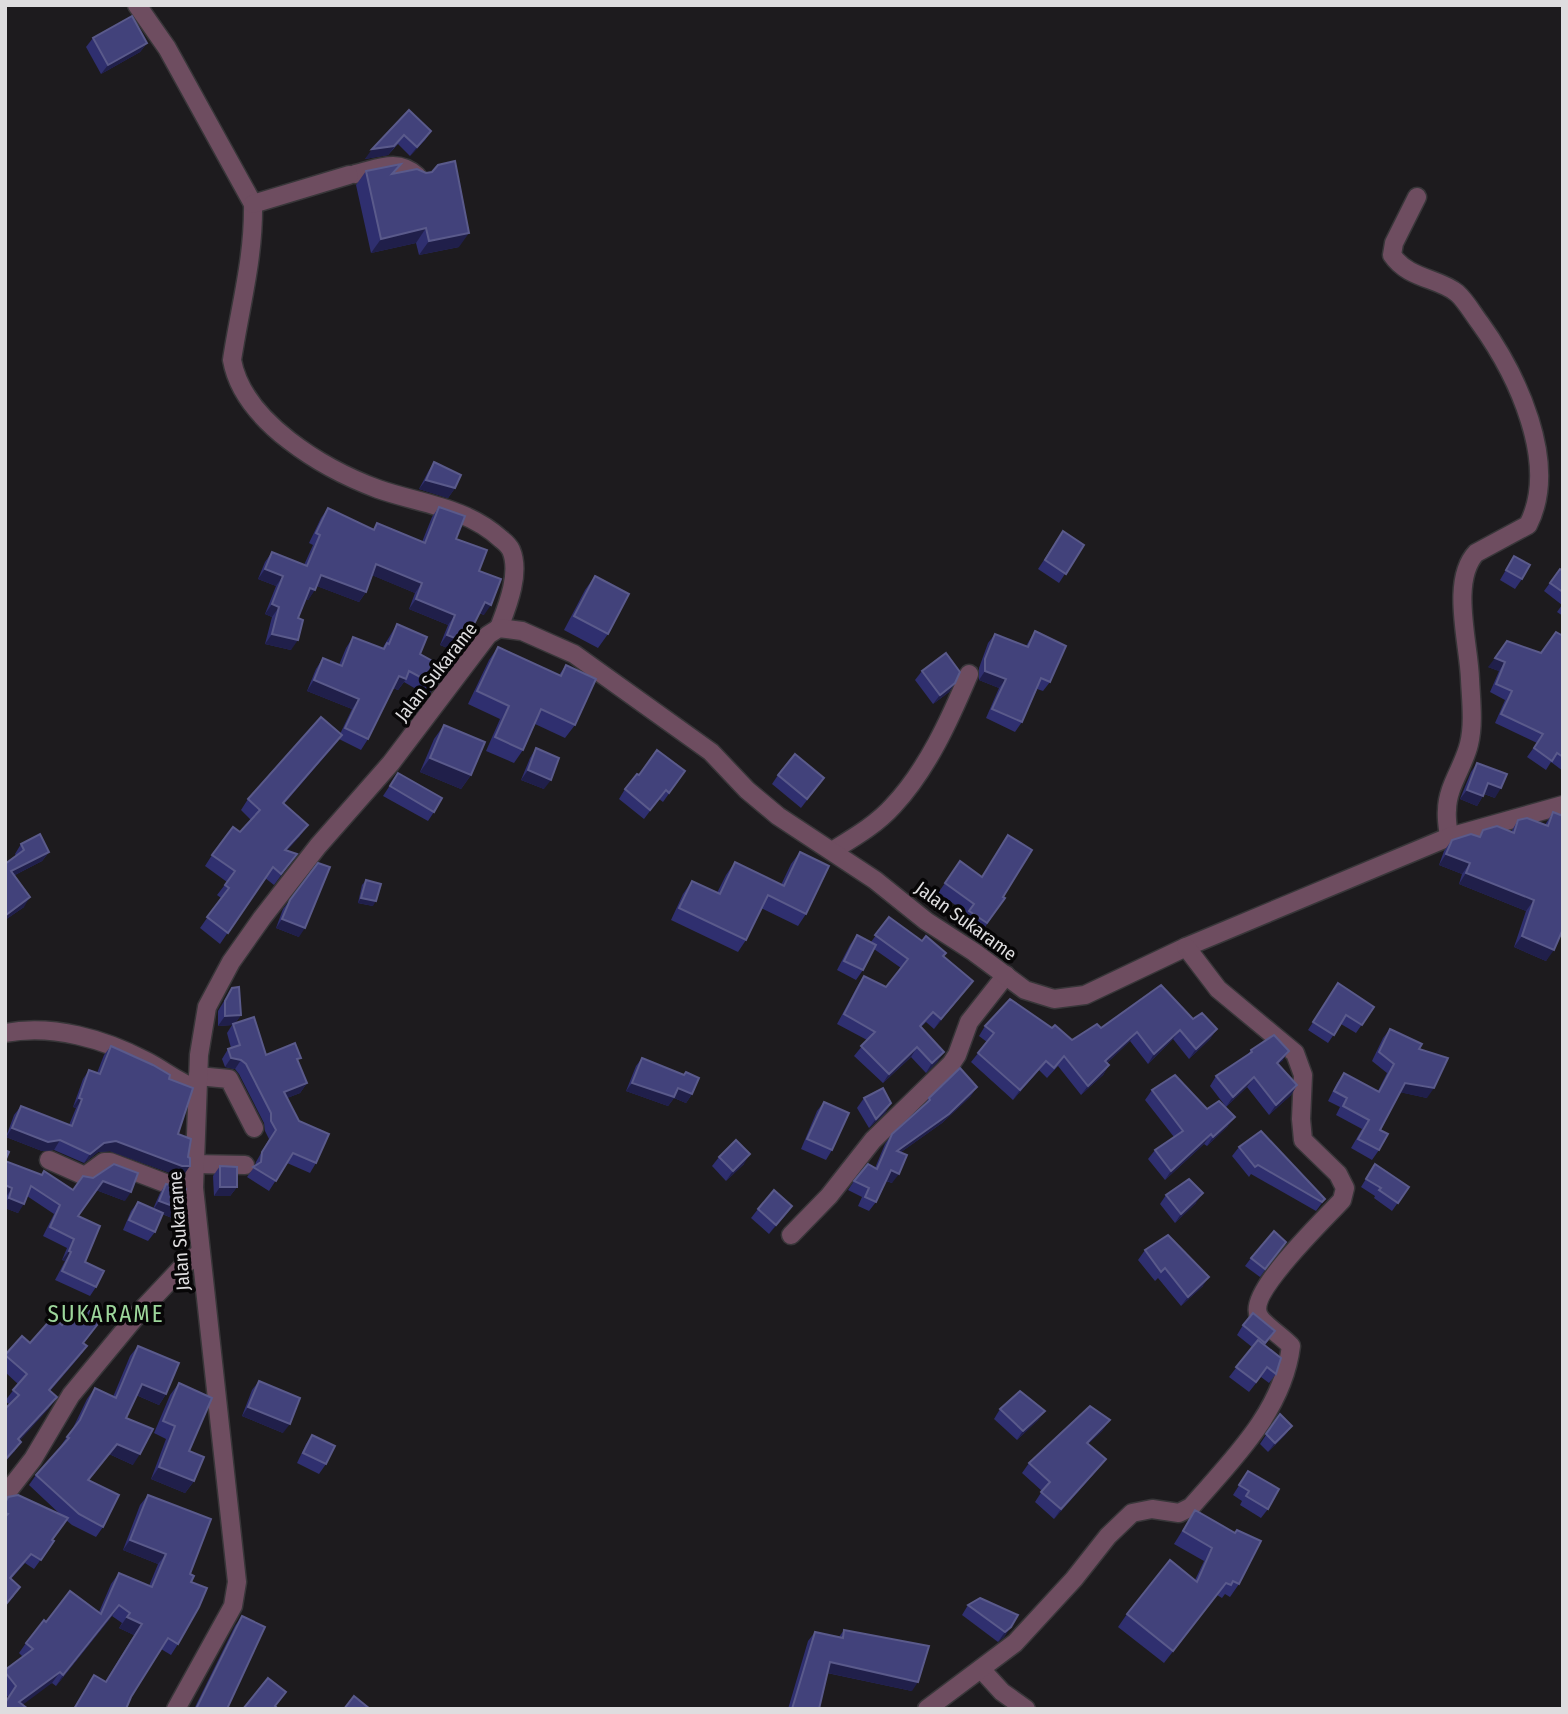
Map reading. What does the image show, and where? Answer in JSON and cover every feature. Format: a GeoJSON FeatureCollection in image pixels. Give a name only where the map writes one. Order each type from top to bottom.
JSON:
{"type":"FeatureCollection","features":[{"type":"Feature","properties":{"kind":"street"},"geometry":{"type":"LineString","coordinates":[[137,5],[167,48],[253,204],[254,231],[232,360],[234,374],[248,400],[280,434],[349,477],[396,495],[463,513],[494,533],[511,548],[514,561],[510,596],[499,628]]}},
{"type":"Feature","properties":{"kind":"street"},"geometry":{"type":"LineString","coordinates":[[253,204],[352,175],[399,165],[417,176]]}},
{"type":"Feature","properties":{"kind":"street"},"geometry":{"type":"LineString","coordinates":[[1417,197],[1394,243],[1392,255],[1396,261],[1422,278],[1457,293],[1496,345],[1521,397],[1538,458],[1536,503],[1528,525],[1476,553],[1470,559],[1464,575],[1464,614],[1470,676],[1470,743],[1451,789],[1446,809],[1449,837]]}},
{"type":"Feature","properties":{"kind":"street","name":"Jalan Sukarame"},"geometry":{"type":"LineString","coordinates":[[176,1709],[233,1606],[237,1582],[194,1188],[198,1055],[207,1007],[231,962],[318,846],[391,763],[488,635],[499,628],[522,632],[574,654],[711,752],[747,790],[778,817],[875,880],[926,921],[1025,990],[1054,999],[1076,997],[1186,947],[1449,837],[1563,805]]}},
{"type":"Feature","properties":{"kind":"street"},"geometry":{"type":"LineString","coordinates":[[832,851],[881,818],[900,798],[953,713],[969,674]]}},
{"type":"Feature","properties":{"kind":"street"},"geometry":{"type":"LineString","coordinates":[[927,1709],[1015,1643],[1074,1579],[1108,1536],[1132,1513],[1152,1509],[1179,1513],[1191,1507],[1257,1430],[1280,1385],[1291,1346],[1259,1316],[1257,1305],[1267,1282],[1342,1200],[1345,1188],[1338,1174],[1303,1140],[1303,1075],[1295,1053],[1218,989],[1186,947]]}},
{"type":"Feature","properties":{"kind":"street"},"geometry":{"type":"LineString","coordinates":[[790,1235],[829,1196],[873,1140],[951,1064],[969,1021],[1006,975]]}},
{"type":"Feature","properties":{"kind":"street"},"geometry":{"type":"LineString","coordinates":[[5,1033],[78,1035],[102,1041],[146,1061],[176,1081],[229,1079],[254,1128]]}},
{"type":"Feature","properties":{"kind":"street"},"geometry":{"type":"LineString","coordinates":[[49,1160],[85,1176],[104,1162],[110,1162],[173,1186],[194,1188]]}},
{"type":"Feature","properties":{"kind":"street"},"geometry":{"type":"LineString","coordinates":[[194,1164],[245,1165]]}},
{"type":"Feature","properties":{"kind":"street"},"geometry":{"type":"LineString","coordinates":[[5,1495],[27,1467],[71,1395],[118,1336],[185,1264],[200,1252]]}},
{"type":"Feature","properties":{"kind":"street"},"geometry":{"type":"LineString","coordinates":[[981,1670],[1002,1692],[1026,1709]]}},
{"type":"Feature","properties":{"kind":"building"},"geometry":{"type":"Polygon","coordinates":[[[132,16],[147,43],[108,65],[93,38],[132,16]]]}},
{"type":"Feature","properties":{"kind":"building"},"geometry":{"type":"Polygon","coordinates":[[[409,110],[431,131],[417,147],[404,135],[394,146],[372,149],[409,110]]]}},
{"type":"Feature","properties":{"kind":"building"},"geometry":{"type":"Polygon","coordinates":[[[455,161],[469,233],[429,241],[426,228],[381,239],[366,171],[401,164],[392,174],[417,169],[426,173],[432,172],[438,165],[455,161]]]}},
{"type":"Feature","properties":{"kind":"building"},"geometry":{"type":"Polygon","coordinates":[[[434,462],[461,475],[455,488],[426,480],[434,462]]]}},
{"type":"Feature","properties":{"kind":"building"},"geometry":{"type":"Polygon","coordinates":[[[439,507],[465,516],[456,539],[487,550],[479,571],[501,579],[491,605],[485,602],[465,642],[447,635],[455,615],[416,599],[422,583],[376,564],[366,592],[321,575],[315,590],[310,588],[298,618],[303,620],[298,640],[272,634],[279,607],[272,604],[283,576],[265,569],[272,552],[307,566],[320,535],[316,533],[328,508],[374,530],[377,523],[425,543],[439,507]]]}},
{"type":"Feature","properties":{"kind":"building"},"geometry":{"type":"Polygon","coordinates":[[[1063,531],[1084,545],[1066,574],[1045,560],[1063,531]]]}},
{"type":"Feature","properties":{"kind":"building"},"geometry":{"type":"Polygon","coordinates":[[[1514,556],[1530,565],[1522,579],[1506,570],[1514,556]]]}},
{"type":"Feature","properties":{"kind":"building"},"geometry":{"type":"Polygon","coordinates":[[[1560,569],[1563,571],[1563,592],[1550,583],[1560,569]]]}},
{"type":"Feature","properties":{"kind":"building"},"geometry":{"type":"Polygon","coordinates":[[[595,576],[629,594],[608,634],[574,616],[595,576]]]}},
{"type":"Feature","properties":{"kind":"building"},"geometry":{"type":"Polygon","coordinates":[[[397,624],[427,637],[420,654],[447,669],[435,685],[409,671],[406,679],[399,676],[368,739],[345,728],[359,699],[314,680],[323,658],[342,666],[353,637],[384,649],[387,643],[389,644],[397,624]]]}},
{"type":"Feature","properties":{"kind":"building"},"geometry":{"type":"Polygon","coordinates":[[[1035,631],[1066,646],[1050,682],[1041,678],[1022,722],[992,709],[1006,679],[985,671],[985,659],[995,634],[1028,647],[1035,631]]]}},
{"type":"Feature","properties":{"kind":"building"},"geometry":{"type":"Polygon","coordinates":[[[1556,632],[1563,636],[1563,757],[1557,753],[1552,761],[1534,748],[1543,734],[1501,714],[1512,691],[1496,684],[1505,662],[1495,658],[1507,641],[1541,653],[1556,632]]]}},
{"type":"Feature","properties":{"kind":"building"},"geometry":{"type":"Polygon","coordinates":[[[498,647],[561,676],[566,665],[596,679],[575,725],[541,709],[523,750],[495,737],[509,706],[477,691],[498,647]]]}},
{"type":"Feature","properties":{"kind":"building"},"geometry":{"type":"Polygon","coordinates":[[[946,653],[960,672],[955,683],[940,695],[922,671],[946,653]]]}},
{"type":"Feature","properties":{"kind":"building"},"geometry":{"type":"Polygon","coordinates":[[[321,717],[342,735],[283,803],[308,825],[285,850],[297,854],[281,874],[273,867],[228,933],[207,917],[229,888],[225,885],[235,871],[212,855],[233,827],[240,832],[260,810],[248,799],[321,717]]]}},
{"type":"Feature","properties":{"kind":"building"},"geometry":{"type":"Polygon","coordinates":[[[444,725],[485,742],[471,775],[430,758],[444,725]]]}},
{"type":"Feature","properties":{"kind":"building"},"geometry":{"type":"Polygon","coordinates":[[[536,748],[559,758],[551,780],[528,770],[536,748]]]}},
{"type":"Feature","properties":{"kind":"building"},"geometry":{"type":"Polygon","coordinates":[[[657,750],[685,771],[669,793],[666,790],[650,810],[625,789],[657,750]]]}},
{"type":"Feature","properties":{"kind":"building"},"geometry":{"type":"Polygon","coordinates":[[[795,754],[824,778],[807,799],[778,775],[795,754]]]}},
{"type":"Feature","properties":{"kind":"building"},"geometry":{"type":"Polygon","coordinates":[[[1477,763],[1507,774],[1501,788],[1488,783],[1483,796],[1467,790],[1477,763]]]}},
{"type":"Feature","properties":{"kind":"building"},"geometry":{"type":"Polygon","coordinates":[[[398,773],[442,798],[434,812],[390,786],[398,773]]]}},
{"type":"Feature","properties":{"kind":"building"},"geometry":{"type":"Polygon","coordinates":[[[1553,812],[1563,816],[1563,929],[1554,950],[1522,936],[1534,900],[1466,873],[1470,863],[1446,854],[1452,840],[1471,834],[1480,837],[1483,830],[1497,826],[1514,833],[1518,820],[1527,818],[1548,826],[1553,812]]]}},
{"type":"Feature","properties":{"kind":"building"},"geometry":{"type":"Polygon","coordinates":[[[40,834],[49,852],[11,871],[30,897],[6,915],[5,864],[24,850],[21,844],[40,834]]]}},
{"type":"Feature","properties":{"kind":"building"},"geometry":{"type":"Polygon","coordinates":[[[1008,835],[1032,850],[1003,897],[1005,898],[987,923],[969,911],[974,904],[945,883],[960,861],[982,877],[1008,835]]]}},
{"type":"Feature","properties":{"kind":"building"},"geometry":{"type":"Polygon","coordinates":[[[800,852],[829,866],[806,914],[768,895],[746,940],[679,908],[692,881],[720,894],[735,862],[784,886],[800,852]]]}},
{"type":"Feature","properties":{"kind":"building"},"geometry":{"type":"Polygon","coordinates":[[[318,863],[330,867],[305,928],[282,919],[290,900],[318,863]]]}},
{"type":"Feature","properties":{"kind":"building"},"geometry":{"type":"Polygon","coordinates":[[[366,880],[381,884],[376,901],[361,898],[366,880]]]}},
{"type":"Feature","properties":{"kind":"building"},"geometry":{"type":"Polygon","coordinates":[[[889,917],[922,941],[926,936],[946,953],[943,956],[973,981],[941,1019],[933,1012],[920,1026],[944,1052],[932,1063],[917,1047],[889,1074],[861,1046],[875,1032],[844,1014],[864,976],[886,987],[908,959],[875,935],[889,917]]]}},
{"type":"Feature","properties":{"kind":"building"},"geometry":{"type":"Polygon","coordinates":[[[857,935],[876,945],[863,970],[844,961],[857,935]]]}},
{"type":"Feature","properties":{"kind":"building"},"geometry":{"type":"Polygon","coordinates":[[[1338,983],[1374,1007],[1362,1025],[1346,1015],[1334,1035],[1313,1022],[1338,983]]]}},
{"type":"Feature","properties":{"kind":"building"},"geometry":{"type":"Polygon","coordinates":[[[1161,985],[1193,1019],[1202,1013],[1217,1029],[1196,1049],[1180,1030],[1154,1054],[1137,1032],[1105,1061],[1109,1065],[1088,1086],[1064,1056],[1054,1068],[1046,1061],[1020,1090],[978,1053],[994,1033],[985,1026],[1010,999],[1052,1028],[1055,1025],[1072,1040],[1097,1024],[1101,1028],[1161,985]]]}},
{"type":"Feature","properties":{"kind":"building"},"geometry":{"type":"Polygon","coordinates":[[[239,987],[241,1015],[225,1016],[225,1001],[232,988],[239,987]]]}},
{"type":"Feature","properties":{"kind":"building"},"geometry":{"type":"Polygon","coordinates":[[[254,1017],[266,1055],[295,1043],[301,1058],[297,1059],[307,1083],[284,1092],[299,1121],[329,1134],[316,1163],[293,1153],[276,1181],[253,1167],[261,1162],[262,1152],[276,1130],[271,1121],[271,1113],[246,1064],[231,1058],[228,1049],[240,1045],[233,1024],[254,1017]]]}},
{"type":"Feature","properties":{"kind":"building"},"geometry":{"type":"Polygon","coordinates":[[[1390,1029],[1422,1044],[1419,1049],[1448,1058],[1434,1088],[1405,1083],[1380,1130],[1388,1134],[1379,1150],[1358,1139],[1369,1120],[1343,1106],[1347,1098],[1334,1091],[1344,1073],[1379,1092],[1394,1064],[1379,1052],[1390,1029]]]}},
{"type":"Feature","properties":{"kind":"building"},"geometry":{"type":"Polygon","coordinates":[[[1274,1035],[1289,1051],[1277,1063],[1297,1085],[1276,1105],[1254,1077],[1233,1097],[1216,1076],[1274,1035]]]}},
{"type":"Feature","properties":{"kind":"building"},"geometry":{"type":"Polygon","coordinates":[[[111,1046],[153,1065],[170,1075],[169,1079],[193,1088],[178,1134],[191,1139],[188,1157],[190,1166],[182,1166],[116,1141],[104,1143],[90,1154],[60,1140],[48,1142],[12,1128],[21,1106],[72,1126],[89,1070],[100,1074],[111,1046]]]}},
{"type":"Feature","properties":{"kind":"building"},"geometry":{"type":"Polygon","coordinates":[[[642,1058],[684,1075],[686,1072],[699,1078],[692,1094],[678,1088],[674,1097],[632,1083],[642,1058]]]}},
{"type":"Feature","properties":{"kind":"building"},"geometry":{"type":"Polygon","coordinates":[[[960,1068],[977,1087],[949,1114],[897,1151],[907,1155],[899,1174],[891,1170],[876,1202],[865,1197],[869,1188],[854,1181],[868,1164],[877,1169],[892,1134],[960,1068]]]}},
{"type":"Feature","properties":{"kind":"building"},"geometry":{"type":"Polygon","coordinates":[[[1175,1075],[1207,1109],[1219,1101],[1235,1117],[1213,1137],[1211,1134],[1171,1171],[1155,1150],[1183,1131],[1152,1090],[1175,1075]]]}},
{"type":"Feature","properties":{"kind":"building"},"geometry":{"type":"Polygon","coordinates":[[[883,1088],[891,1103],[876,1119],[864,1098],[883,1088]]]}},
{"type":"Feature","properties":{"kind":"building"},"geometry":{"type":"Polygon","coordinates":[[[824,1102],[849,1113],[832,1150],[807,1139],[824,1102]]]}},
{"type":"Feature","properties":{"kind":"building"},"geometry":{"type":"Polygon","coordinates":[[[1261,1131],[1325,1199],[1322,1202],[1258,1165],[1255,1167],[1239,1147],[1261,1131]]]}},
{"type":"Feature","properties":{"kind":"building"},"geometry":{"type":"Polygon","coordinates":[[[736,1140],[750,1154],[733,1171],[719,1157],[736,1140]]]}},
{"type":"Feature","properties":{"kind":"building"},"geometry":{"type":"Polygon","coordinates":[[[5,1161],[42,1175],[44,1171],[73,1190],[83,1176],[93,1178],[114,1164],[138,1173],[131,1192],[103,1181],[78,1216],[100,1226],[85,1262],[104,1271],[96,1287],[62,1271],[74,1239],[50,1227],[60,1205],[31,1186],[24,1204],[9,1198],[12,1188],[5,1185],[5,1161]]]}},
{"type":"Feature","properties":{"kind":"building"},"geometry":{"type":"Polygon","coordinates":[[[1375,1164],[1409,1187],[1398,1203],[1366,1179],[1375,1164]]]}},
{"type":"Feature","properties":{"kind":"building"},"geometry":{"type":"Polygon","coordinates":[[[220,1166],[237,1167],[237,1187],[220,1187],[220,1166]]]}},
{"type":"Feature","properties":{"kind":"building"},"geometry":{"type":"Polygon","coordinates":[[[1189,1179],[1203,1193],[1181,1214],[1166,1195],[1189,1179]]]}},
{"type":"Feature","properties":{"kind":"building"},"geometry":{"type":"Polygon","coordinates":[[[166,1184],[186,1189],[178,1208],[159,1201],[166,1184]]]}},
{"type":"Feature","properties":{"kind":"building"},"geometry":{"type":"Polygon","coordinates":[[[774,1190],[792,1206],[776,1225],[758,1209],[774,1190]]]}},
{"type":"Feature","properties":{"kind":"building"},"geometry":{"type":"Polygon","coordinates":[[[138,1202],[163,1213],[155,1232],[129,1220],[138,1202]]]}},
{"type":"Feature","properties":{"kind":"building"},"geometry":{"type":"Polygon","coordinates":[[[1274,1231],[1286,1242],[1265,1269],[1251,1258],[1274,1231]]]}},
{"type":"Feature","properties":{"kind":"building"},"geometry":{"type":"Polygon","coordinates":[[[1168,1235],[1209,1277],[1188,1297],[1165,1268],[1161,1272],[1145,1250],[1168,1235]]]}},
{"type":"Feature","properties":{"kind":"building"},"geometry":{"type":"Polygon","coordinates":[[[79,1303],[101,1320],[83,1343],[87,1346],[49,1390],[57,1397],[18,1439],[21,1442],[5,1460],[5,1409],[19,1395],[13,1390],[27,1374],[5,1355],[22,1336],[30,1343],[53,1317],[62,1325],[79,1303]]]}},
{"type":"Feature","properties":{"kind":"building"},"geometry":{"type":"Polygon","coordinates":[[[1253,1313],[1275,1331],[1265,1343],[1243,1325],[1253,1313]]]}},
{"type":"Feature","properties":{"kind":"building"},"geometry":{"type":"Polygon","coordinates":[[[1258,1340],[1281,1358],[1276,1374],[1267,1367],[1256,1382],[1236,1367],[1258,1340]]]}},
{"type":"Feature","properties":{"kind":"building"},"geometry":{"type":"Polygon","coordinates":[[[138,1346],[179,1363],[166,1394],[142,1384],[126,1418],[153,1429],[140,1454],[117,1444],[88,1480],[119,1495],[103,1527],[79,1514],[36,1475],[69,1438],[67,1437],[80,1420],[95,1388],[116,1398],[138,1346]]]}},
{"type":"Feature","properties":{"kind":"building"},"geometry":{"type":"Polygon","coordinates":[[[259,1381],[300,1398],[290,1424],[248,1407],[259,1381]]]}},
{"type":"Feature","properties":{"kind":"building"},"geometry":{"type":"Polygon","coordinates":[[[179,1383],[212,1398],[189,1451],[204,1457],[194,1481],[159,1467],[175,1426],[163,1421],[179,1383]]]}},
{"type":"Feature","properties":{"kind":"building"},"geometry":{"type":"Polygon","coordinates":[[[1020,1391],[1045,1411],[1023,1431],[1000,1409],[1020,1391]]]}},
{"type":"Feature","properties":{"kind":"building"},"geometry":{"type":"Polygon","coordinates":[[[1090,1406],[1110,1420],[1087,1443],[1106,1459],[1061,1509],[1041,1492],[1050,1482],[1029,1463],[1090,1406]]]}},
{"type":"Feature","properties":{"kind":"building"},"geometry":{"type":"Polygon","coordinates":[[[1280,1414],[1292,1426],[1275,1443],[1266,1434],[1280,1414]]]}},
{"type":"Feature","properties":{"kind":"building"},"geometry":{"type":"Polygon","coordinates":[[[312,1435],[335,1446],[326,1464],[303,1453],[312,1435]]]}},
{"type":"Feature","properties":{"kind":"building"},"geometry":{"type":"Polygon","coordinates":[[[1248,1471],[1279,1489],[1268,1509],[1246,1496],[1249,1491],[1239,1485],[1248,1471]]]}},
{"type":"Feature","properties":{"kind":"building"},"geometry":{"type":"Polygon","coordinates":[[[18,1495],[68,1518],[41,1560],[31,1554],[10,1578],[20,1587],[7,1603],[5,1517],[8,1514],[5,1513],[5,1503],[8,1497],[18,1495]]]}},
{"type":"Feature","properties":{"kind":"building"},"geometry":{"type":"Polygon","coordinates":[[[148,1495],[211,1519],[190,1574],[194,1576],[191,1582],[207,1588],[178,1644],[168,1638],[126,1709],[74,1709],[94,1675],[106,1682],[142,1624],[127,1617],[130,1613],[119,1605],[63,1675],[60,1672],[19,1702],[28,1709],[5,1709],[5,1703],[16,1686],[5,1670],[33,1649],[26,1643],[70,1591],[101,1614],[119,1573],[152,1587],[166,1554],[130,1540],[148,1495]]]}},
{"type":"Feature","properties":{"kind":"building"},"geometry":{"type":"Polygon","coordinates":[[[1195,1510],[1235,1533],[1237,1530],[1261,1541],[1239,1584],[1233,1581],[1231,1585],[1226,1583],[1173,1651],[1127,1614],[1170,1560],[1197,1582],[1212,1548],[1183,1531],[1195,1510]]]}},
{"type":"Feature","properties":{"kind":"building"},"geometry":{"type":"Polygon","coordinates":[[[980,1598],[1018,1615],[1011,1627],[1005,1632],[968,1605],[980,1598]]]}},
{"type":"Feature","properties":{"kind":"building"},"geometry":{"type":"Polygon","coordinates":[[[242,1616],[265,1627],[227,1709],[196,1709],[242,1616]]]}},
{"type":"Feature","properties":{"kind":"building"},"geometry":{"type":"Polygon","coordinates":[[[844,1630],[929,1646],[918,1682],[830,1662],[819,1709],[792,1709],[815,1632],[843,1638],[844,1630]]]}},
{"type":"Feature","properties":{"kind":"building"},"geometry":{"type":"Polygon","coordinates":[[[268,1678],[286,1692],[275,1706],[278,1709],[243,1709],[268,1678]]]}},
{"type":"Feature","properties":{"kind":"building"},"geometry":{"type":"Polygon","coordinates":[[[354,1696],[370,1709],[344,1709],[354,1696]]]}},
{"type":"Feature","properties":{"kind":"district","name":"SUKARAME"},"geometry":{"type":"Point","coordinates":[106,1314]}}]}
